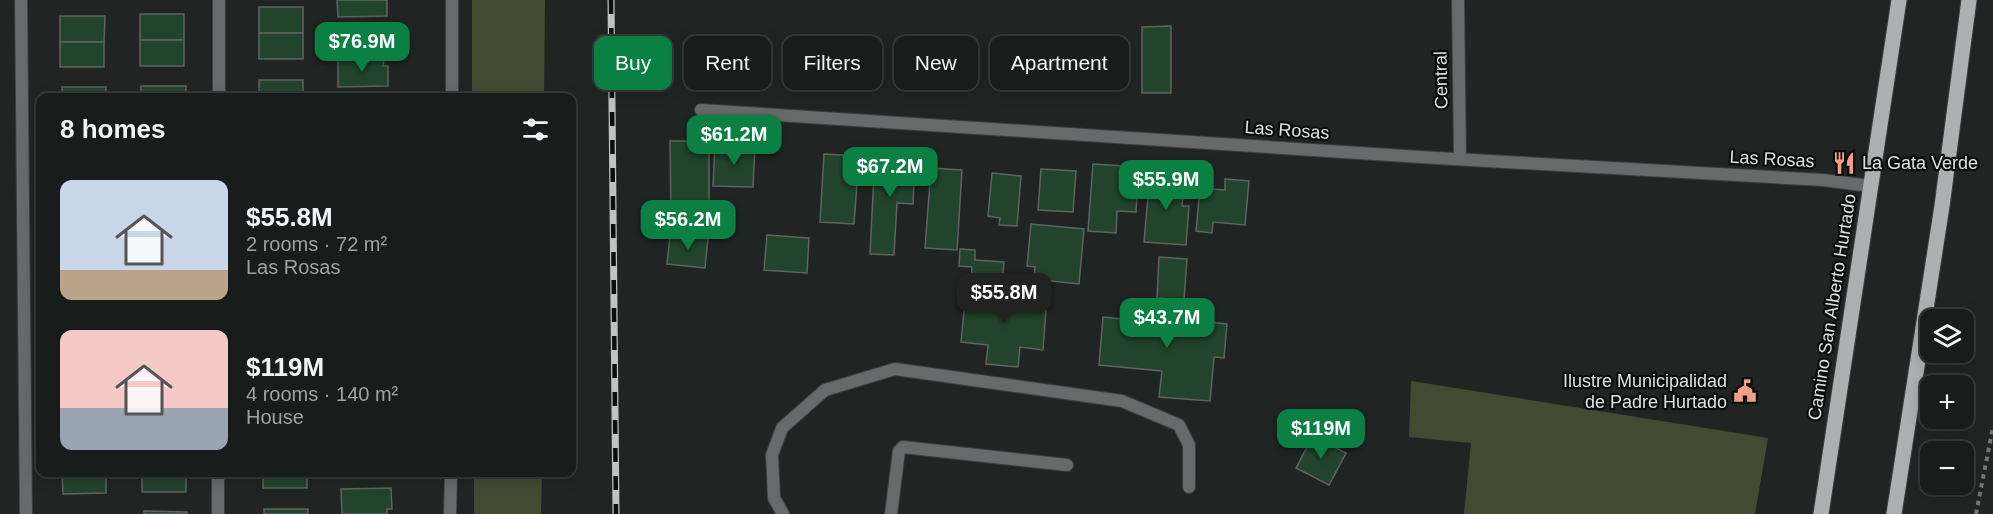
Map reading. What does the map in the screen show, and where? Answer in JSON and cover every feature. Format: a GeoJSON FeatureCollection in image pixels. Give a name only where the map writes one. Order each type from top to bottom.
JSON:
{"type":"FeatureCollection","features":[{"type":"Feature","properties":{"kind":"main road","name":"Camino San Alberto Hurtado"},"geometry":{"type":"LineString","coordinates":[[1821,514],[1899,0]]}},
{"type":"Feature","properties":{"kind":"main road"},"geometry":{"type":"LineString","coordinates":[[1894,514],[1942,206],[1969,0]]}},
{"type":"Feature","properties":{"kind":"street"},"geometry":{"type":"LineString","coordinates":[[21,0],[26,514]]}},
{"type":"Feature","properties":{"kind":"street"},"geometry":{"type":"LineString","coordinates":[[219,0],[219,93]]}},
{"type":"Feature","properties":{"kind":"street"},"geometry":{"type":"LineString","coordinates":[[452,0],[452,93]]}},
{"type":"Feature","properties":{"kind":"street","name":"Central"},"geometry":{"type":"LineString","coordinates":[[1458,0],[1460,159]]}},
{"type":"Feature","properties":{"kind":"street","name":"Las Rosas"},"geometry":{"type":"LineString","coordinates":[[701,110],[1823,180],[1870,186]]}},
{"type":"Feature","properties":{"kind":"street"},"geometry":{"type":"LineString","coordinates":[[783,514],[774,498],[772,455],[782,428],[825,390],[895,369],[1122,401],[1179,425],[1190,445],[1189,487]]}},
{"type":"Feature","properties":{"kind":"street"},"geometry":{"type":"LineString","coordinates":[[891,514],[899,451],[903,447],[1067,465]]}},
{"type":"Feature","properties":{"kind":"street"},"geometry":{"type":"LineString","coordinates":[[218,477],[218,514]]}},
{"type":"Feature","properties":{"kind":"street"},"geometry":{"type":"LineString","coordinates":[[450,514],[451,477]]}},
{"type":"Feature","properties":{"kind":"path"},"geometry":{"type":"LineString","coordinates":[[1976,514],[1993,427]]}},
{"type":"Feature","properties":{"kind":"green space"},"geometry":{"type":"Polygon","coordinates":[[[472,0],[545,0],[544,93],[472,93],[472,0]]]}},
{"type":"Feature","properties":{"kind":"green space"},"geometry":{"type":"Polygon","coordinates":[[[1411,381],[1768,438],[1755,514],[1464,514],[1471,443],[1409,437],[1411,381]]]}},
{"type":"Feature","properties":{"kind":"green space"},"geometry":{"type":"Polygon","coordinates":[[[474,477],[542,477],[541,514],[474,514],[474,477]]]}},
{"type":"Feature","properties":{"kind":"building"},"geometry":{"type":"Polygon","coordinates":[[[337,0],[387,0],[387,16],[338,17],[337,0]]]}},
{"type":"Feature","properties":{"kind":"building"},"geometry":{"type":"Polygon","coordinates":[[[259,7],[303,7],[303,33],[259,33],[259,7]]]}},
{"type":"Feature","properties":{"kind":"building"},"geometry":{"type":"Polygon","coordinates":[[[140,14],[184,14],[184,40],[140,40],[140,14]]]}},
{"type":"Feature","properties":{"kind":"building"},"geometry":{"type":"Polygon","coordinates":[[[60,16],[105,16],[104,42],[60,42],[60,16]]]}},
{"type":"Feature","properties":{"kind":"building"},"geometry":{"type":"Polygon","coordinates":[[[1171,26],[1171,93],[1142,93],[1142,27],[1171,26]]]}},
{"type":"Feature","properties":{"kind":"building"},"geometry":{"type":"Polygon","coordinates":[[[388,30],[388,51],[384,51],[384,59],[338,60],[337,31],[388,30]]]}},
{"type":"Feature","properties":{"kind":"building"},"geometry":{"type":"Polygon","coordinates":[[[259,33],[303,33],[303,59],[259,59],[259,33]]]}},
{"type":"Feature","properties":{"kind":"building"},"geometry":{"type":"Polygon","coordinates":[[[140,40],[184,40],[184,66],[140,66],[140,40]]]}},
{"type":"Feature","properties":{"kind":"building"},"geometry":{"type":"Polygon","coordinates":[[[60,42],[104,42],[104,67],[60,67],[60,42]]]}},
{"type":"Feature","properties":{"kind":"building"},"geometry":{"type":"Polygon","coordinates":[[[384,59],[383,66],[388,66],[388,86],[338,87],[338,60],[384,59]]]}},
{"type":"Feature","properties":{"kind":"building"},"geometry":{"type":"Polygon","coordinates":[[[259,80],[303,80],[303,93],[259,93],[259,80]]]}},
{"type":"Feature","properties":{"kind":"building"},"geometry":{"type":"Polygon","coordinates":[[[141,86],[186,86],[186,93],[141,93],[141,86]]]}},
{"type":"Feature","properties":{"kind":"building"},"geometry":{"type":"Polygon","coordinates":[[[62,87],[106,87],[106,93],[62,93],[62,87]]]}},
{"type":"Feature","properties":{"kind":"building"},"geometry":{"type":"Polygon","coordinates":[[[670,141],[709,141],[709,229],[692,230],[692,217],[671,217],[670,141]]]}},
{"type":"Feature","properties":{"kind":"building"},"geometry":{"type":"Polygon","coordinates":[[[715,144],[755,146],[753,187],[713,186],[715,144]]]}},
{"type":"Feature","properties":{"kind":"building"},"geometry":{"type":"Polygon","coordinates":[[[824,154],[859,156],[854,224],[820,222],[824,154]]]}},
{"type":"Feature","properties":{"kind":"building"},"geometry":{"type":"Polygon","coordinates":[[[875,154],[915,155],[913,204],[897,203],[894,255],[870,254],[875,154]]]}},
{"type":"Feature","properties":{"kind":"building"},"geometry":{"type":"Polygon","coordinates":[[[1093,164],[1139,167],[1136,212],[1117,211],[1116,233],[1088,231],[1093,164]]]}},
{"type":"Feature","properties":{"kind":"building"},"geometry":{"type":"Polygon","coordinates":[[[931,168],[962,170],[957,250],[925,248],[931,168]]]}},
{"type":"Feature","properties":{"kind":"building"},"geometry":{"type":"Polygon","coordinates":[[[1041,169],[1076,171],[1073,212],[1038,210],[1041,169]]]}},
{"type":"Feature","properties":{"kind":"building"},"geometry":{"type":"Polygon","coordinates":[[[992,173],[1021,176],[1017,226],[999,225],[1000,218],[988,216],[992,173]]]}},
{"type":"Feature","properties":{"kind":"building"},"geometry":{"type":"Polygon","coordinates":[[[1150,173],[1185,176],[1182,206],[1189,206],[1186,245],[1144,242],[1150,173]]]}},
{"type":"Feature","properties":{"kind":"building"},"geometry":{"type":"Polygon","coordinates":[[[1225,179],[1249,181],[1245,225],[1213,222],[1212,233],[1196,231],[1200,188],[1225,190],[1225,179]]]}},
{"type":"Feature","properties":{"kind":"building"},"geometry":{"type":"Polygon","coordinates":[[[1031,224],[1084,229],[1079,284],[1034,279],[1035,267],[1027,266],[1031,224]]]}},
{"type":"Feature","properties":{"kind":"building"},"geometry":{"type":"Polygon","coordinates":[[[670,235],[708,238],[705,268],[667,264],[670,235]]]}},
{"type":"Feature","properties":{"kind":"building"},"geometry":{"type":"Polygon","coordinates":[[[767,235],[809,238],[807,273],[764,270],[767,235]]]}},
{"type":"Feature","properties":{"kind":"building"},"geometry":{"type":"Polygon","coordinates":[[[960,249],[975,250],[975,260],[1004,262],[1002,284],[971,282],[972,267],[959,266],[960,249]]]}},
{"type":"Feature","properties":{"kind":"building"},"geometry":{"type":"Polygon","coordinates":[[[1159,257],[1187,259],[1184,300],[1157,298],[1159,257]]]}},
{"type":"Feature","properties":{"kind":"building"},"geometry":{"type":"Polygon","coordinates":[[[966,290],[1047,297],[1043,350],[1020,347],[1018,367],[986,364],[988,345],[961,342],[966,290]]]}},
{"type":"Feature","properties":{"kind":"building"},"geometry":{"type":"Polygon","coordinates":[[[1144,307],[1209,313],[1209,322],[1227,324],[1224,358],[1214,357],[1210,401],[1159,397],[1162,371],[1099,365],[1103,317],[1143,321],[1144,307]]]}},
{"type":"Feature","properties":{"kind":"building"},"geometry":{"type":"Polygon","coordinates":[[[1313,436],[1346,453],[1329,485],[1296,468],[1313,436]]]}},
{"type":"Feature","properties":{"kind":"building"},"geometry":{"type":"Polygon","coordinates":[[[62,477],[106,477],[106,493],[63,494],[62,477]]]}},
{"type":"Feature","properties":{"kind":"building"},"geometry":{"type":"Polygon","coordinates":[[[142,477],[186,477],[186,492],[142,492],[142,477]]]}},
{"type":"Feature","properties":{"kind":"building"},"geometry":{"type":"Polygon","coordinates":[[[263,477],[307,477],[307,488],[263,488],[263,477]]]}},
{"type":"Feature","properties":{"kind":"building"},"geometry":{"type":"Polygon","coordinates":[[[391,488],[392,509],[387,509],[387,514],[342,514],[341,489],[391,488]]]}},
{"type":"Feature","properties":{"kind":"building"},"geometry":{"type":"Polygon","coordinates":[[[264,509],[308,509],[308,514],[264,514],[264,509]]]}},
{"type":"Feature","properties":{"kind":"building"},"geometry":{"type":"Polygon","coordinates":[[[144,511],[187,512],[187,514],[144,514],[144,511]]]}},
{"type":"Feature","properties":{"kind":"railway"},"geometry":{"type":"LineString","coordinates":[[611,0],[616,514]]}},
{"type":"Feature","properties":{"kind":"place","name":"La Gata Verde"},"geometry":{"type":"Point","coordinates":[1844,163]}},
{"type":"Feature","properties":{"kind":"place","name":"Ilustre Municipalidad de Padre Hurtado"},"geometry":{"type":"Point","coordinates":[1745,391]}}]}
